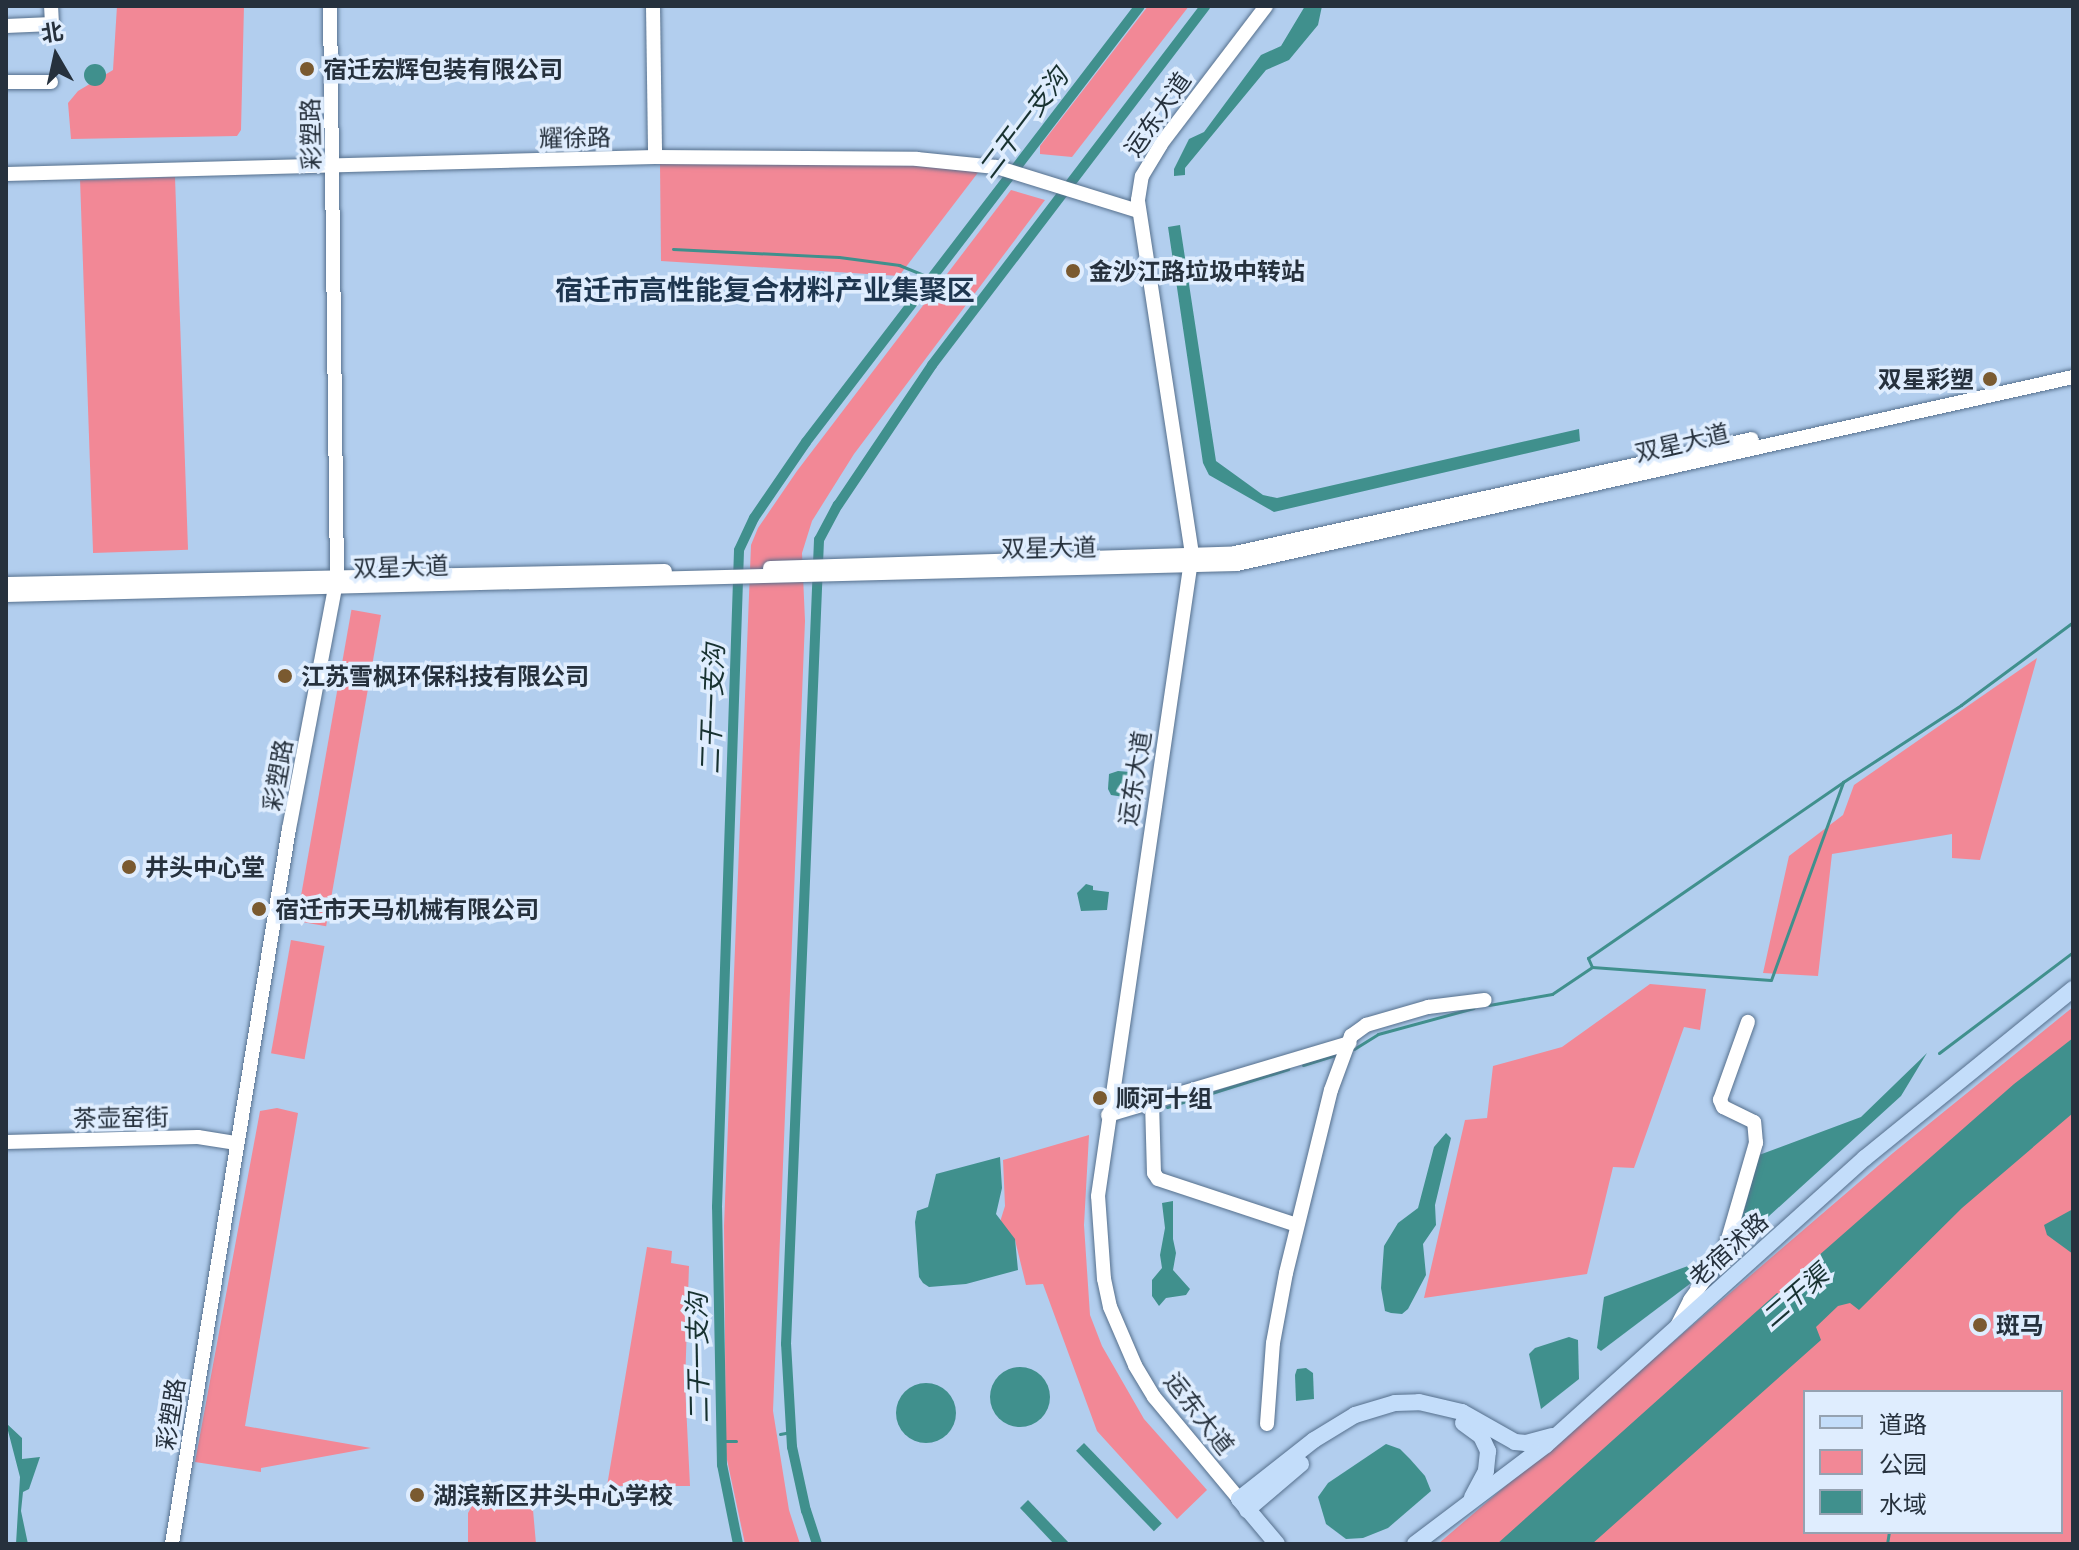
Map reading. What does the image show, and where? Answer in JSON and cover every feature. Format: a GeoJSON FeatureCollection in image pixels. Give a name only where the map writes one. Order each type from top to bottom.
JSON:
{"type":"FeatureCollection","features":[{"type":"Feature","properties":{"kind":"main road","name":"老宿沭路"},"geometry":{"type":"LineString","coordinates":[[1415,1544],[1561,1432],[1865,1158],[2073,989]]}},
{"type":"Feature","properties":{"kind":"main road"},"geometry":{"type":"LineString","coordinates":[[1243,1504],[1314,1440],[1376,1407],[1419,1402],[1441,1406],[1462,1412],[1520,1443],[1561,1432]]}},
{"type":"Feature","properties":{"kind":"main road"},"geometry":{"type":"LineString","coordinates":[[1243,1504],[1340,1432],[1378,1415],[1397,1412],[1449,1417],[1481,1436],[1488,1451],[1486,1471],[1464,1507]]}},
{"type":"Feature","properties":{"kind":"main road","name":"运东大道"},"geometry":{"type":"LineString","coordinates":[[1243,1504],[1277,1544]]}},
{"type":"Feature","properties":{"kind":"street"},"geometry":{"type":"LineString","coordinates":[[6,26],[52,24],[51,6]]}},
{"type":"Feature","properties":{"kind":"street","name":"彩塑路"},"geometry":{"type":"LineString","coordinates":[[172,1544],[288,837],[336,584],[330,6]]}},
{"type":"Feature","properties":{"kind":"street"},"geometry":{"type":"LineString","coordinates":[[653,6],[655,157]]}},
{"type":"Feature","properties":{"kind":"street","name":"运东大道"},"geometry":{"type":"LineString","coordinates":[[1243,1504],[1154,1397],[1135,1365],[1110,1307],[1098,1224],[1100,1173],[1108,1115],[1191,560],[1138,211],[1142,176],[1161,144],[1266,6]]}},
{"type":"Feature","properties":{"kind":"street"},"geometry":{"type":"LineString","coordinates":[[6,82],[51,82]]}},
{"type":"Feature","properties":{"kind":"street","name":"耀徐路"},"geometry":{"type":"LineString","coordinates":[[6,174],[655,157],[917,159],[996,167],[1138,211]]}},
{"type":"Feature","properties":{"kind":"street","name":"双星大道"},"geometry":{"type":"LineString","coordinates":[[1191,560],[1235,553],[2073,368]]}},
{"type":"Feature","properties":{"kind":"street","name":"双星大道"},"geometry":{"type":"LineString","coordinates":[[6,595],[1191,560],[1237,564],[2073,377]]}},
{"type":"Feature","properties":{"kind":"street","name":"双星大道"},"geometry":{"type":"LineString","coordinates":[[6,584],[336,584]]}},
{"type":"Feature","properties":{"kind":"street"},"geometry":{"type":"LineString","coordinates":[[1267,1424],[1273,1343],[1297,1225],[1331,1090],[1351,1036],[1366,1025],[1428,1007],[1485,1000]]}},
{"type":"Feature","properties":{"kind":"street"},"geometry":{"type":"LineString","coordinates":[[1675,1330],[1695,1292],[1724,1253],[1756,1143],[1754,1122],[1723,1107],[1720,1100],[1748,1022]]}},
{"type":"Feature","properties":{"kind":"street"},"geometry":{"type":"LineString","coordinates":[[1108,1115],[1349,1043]]}},
{"type":"Feature","properties":{"kind":"street"},"geometry":{"type":"LineString","coordinates":[[1152,1102],[1154,1173],[1158,1179],[1297,1225]]}},
{"type":"Feature","properties":{"kind":"street","name":"茶壶窑街"},"geometry":{"type":"LineString","coordinates":[[6,1142],[198,1137],[237,1143]]}},
{"type":"Feature","properties":{"kind":"green space"},"geometry":{"type":"Polygon","coordinates":[[[117,6],[244,6],[241,130],[237,136],[71,139],[68,103],[78,91],[113,70],[117,6]]]}},
{"type":"Feature","properties":{"kind":"green space"},"geometry":{"type":"Polygon","coordinates":[[[1148,6],[1189,6],[1072,157],[1040,154],[1040,146],[1148,6]]]}},
{"type":"Feature","properties":{"kind":"green space"},"geometry":{"type":"Polygon","coordinates":[[[851,162],[980,170],[899,276],[661,261],[660,163],[851,162]]]}},
{"type":"Feature","properties":{"kind":"green space"},"geometry":{"type":"Polygon","coordinates":[[[175,177],[188,550],[93,553],[80,180],[175,177]]]}},
{"type":"Feature","properties":{"kind":"green space"},"geometry":{"type":"Polygon","coordinates":[[[1011,190],[1045,200],[854,454],[812,521],[802,553],[805,621],[773,1411],[789,1510],[800,1544],[745,1544],[726,1455],[724,1226],[751,545],[758,528],[797,471],[1011,190]]]}},
{"type":"Feature","properties":{"kind":"green space"},"geometry":{"type":"Polygon","coordinates":[[[351,610],[381,615],[326,926],[297,921],[351,610]]]}},
{"type":"Feature","properties":{"kind":"green space"},"geometry":{"type":"Polygon","coordinates":[[[2037,658],[1980,860],[1952,858],[1952,834],[1832,854],[1818,976],[1763,973],[1789,856],[1843,815],[1854,785],[2037,658]]]}},
{"type":"Feature","properties":{"kind":"green space"},"geometry":{"type":"Polygon","coordinates":[[[291,940],[324,946],[305,1059],[271,1053],[291,940]]]}},
{"type":"Feature","properties":{"kind":"green space"},"geometry":{"type":"Polygon","coordinates":[[[1650,984],[1706,989],[1700,1030],[1684,1027],[1634,1168],[1613,1167],[1587,1274],[1424,1298],[1465,1120],[1487,1118],[1493,1066],[1562,1047],[1650,984]]]}},
{"type":"Feature","properties":{"kind":"green space"},"geometry":{"type":"Polygon","coordinates":[[[2073,1007],[2073,1544],[1438,1544],[1893,1153],[2073,1007]]]}},
{"type":"Feature","properties":{"kind":"green space"},"geometry":{"type":"Polygon","coordinates":[[[277,1108],[298,1113],[245,1426],[371,1448],[261,1468],[261,1472],[195,1462],[260,1111],[277,1108]]]}},
{"type":"Feature","properties":{"kind":"green space"},"geometry":{"type":"Polygon","coordinates":[[[1089,1135],[1084,1225],[1090,1315],[1102,1346],[1144,1419],[1207,1490],[1177,1519],[1097,1431],[1043,1284],[1026,1285],[1015,1240],[1000,1222],[1005,1206],[1003,1160],[1089,1135]]]}},
{"type":"Feature","properties":{"kind":"green space"},"geometry":{"type":"Polygon","coordinates":[[[647,1247],[672,1251],[671,1263],[689,1266],[685,1384],[690,1486],[607,1486],[647,1247]]]}},
{"type":"Feature","properties":{"kind":"green space"},"geometry":{"type":"Polygon","coordinates":[[[489,1491],[518,1493],[533,1510],[536,1544],[468,1544],[468,1513],[472,1506],[489,1491]]]}},
{"type":"Feature","properties":{"kind":"water"},"geometry":{"type":"Polygon","coordinates":[[[1305,6],[1322,6],[1318,25],[1289,60],[1266,70],[1185,168],[1185,175],[1174,176],[1174,169],[1189,139],[1204,132],[1261,55],[1281,46],[1305,6]]]}},
{"type":"Feature","properties":{"kind":"water"},"geometry":{"type":"Polygon","coordinates":[[[91,64],[99,64],[106,75],[99,86],[91,86],[84,79],[84,71],[91,64]]]}},
{"type":"Feature","properties":{"kind":"water"},"geometry":{"type":"Polygon","coordinates":[[[1180,225],[1216,461],[1263,495],[1277,498],[1579,429],[1580,441],[1274,512],[1209,475],[1203,463],[1168,227],[1180,225]]]}},
{"type":"Feature","properties":{"kind":"water"},"geometry":{"type":"Polygon","coordinates":[[[1130,772],[1124,797],[1111,795],[1108,789],[1109,774],[1130,772]]]}},
{"type":"Feature","properties":{"kind":"water"},"geometry":{"type":"Polygon","coordinates":[[[1086,884],[1093,886],[1093,890],[1109,892],[1107,910],[1081,911],[1077,893],[1086,884]]]}},
{"type":"Feature","properties":{"kind":"water","name":"二干渠"},"geometry":{"type":"Polygon","coordinates":[[[2073,1038],[2073,1113],[1962,1208],[1859,1310],[1850,1303],[1838,1306],[1816,1327],[1821,1340],[1592,1544],[1497,1544],[1777,1293],[1785,1297],[1791,1295],[1815,1271],[1813,1261],[1817,1257],[2014,1084],[2073,1038]]]}},
{"type":"Feature","properties":{"kind":"water"},"geometry":{"type":"Polygon","coordinates":[[[1927,1053],[1901,1096],[1746,1237],[1739,1229],[1759,1155],[1861,1117],[1927,1053]]]}},
{"type":"Feature","properties":{"kind":"water"},"geometry":{"type":"Polygon","coordinates":[[[1446,1133],[1451,1138],[1435,1205],[1436,1225],[1423,1244],[1426,1275],[1408,1309],[1402,1314],[1391,1313],[1385,1311],[1381,1288],[1384,1246],[1398,1223],[1418,1208],[1434,1147],[1446,1133]]]}},
{"type":"Feature","properties":{"kind":"water"},"geometry":{"type":"Polygon","coordinates":[[[1000,1157],[1002,1188],[996,1214],[1015,1239],[1018,1270],[966,1284],[929,1287],[919,1277],[915,1222],[917,1211],[928,1207],[936,1174],[1000,1157]]]}},
{"type":"Feature","properties":{"kind":"water"},"geometry":{"type":"Polygon","coordinates":[[[1173,1201],[1176,1253],[1173,1270],[1190,1289],[1186,1295],[1166,1298],[1159,1306],[1152,1296],[1152,1280],[1162,1268],[1160,1255],[1165,1228],[1162,1203],[1173,1201]]]}},
{"type":"Feature","properties":{"kind":"water"},"geometry":{"type":"Polygon","coordinates":[[[2073,1209],[2073,1254],[2047,1235],[2044,1225],[2073,1209]]]}},
{"type":"Feature","properties":{"kind":"water"},"geometry":{"type":"Polygon","coordinates":[[[1696,1263],[1703,1265],[1703,1274],[1601,1351],[1597,1348],[1604,1297],[1696,1263]]]}},
{"type":"Feature","properties":{"kind":"water"},"geometry":{"type":"Polygon","coordinates":[[[1569,1337],[1578,1340],[1579,1379],[1541,1409],[1529,1354],[1535,1348],[1569,1337]]]}},
{"type":"Feature","properties":{"kind":"water"},"geometry":{"type":"Polygon","coordinates":[[[1020,1367],[1042,1375],[1050,1397],[1042,1419],[1020,1427],[998,1419],[990,1397],[998,1375],[1020,1367]]]}},
{"type":"Feature","properties":{"kind":"water"},"geometry":{"type":"Polygon","coordinates":[[[1306,1368],[1313,1373],[1314,1399],[1296,1401],[1295,1375],[1297,1369],[1306,1368]]]}},
{"type":"Feature","properties":{"kind":"water"},"geometry":{"type":"Polygon","coordinates":[[[926,1383],[948,1391],[956,1413],[948,1435],[926,1443],[904,1435],[896,1413],[904,1391],[926,1383]]]}},
{"type":"Feature","properties":{"kind":"water"},"geometry":{"type":"Polygon","coordinates":[[[6,1423],[22,1438],[22,1459],[40,1457],[29,1489],[23,1492],[21,1511],[28,1544],[16,1544],[20,1477],[6,1423]]]}},
{"type":"Feature","properties":{"kind":"water"},"geometry":{"type":"Polygon","coordinates":[[[1084,1443],[1162,1524],[1154,1531],[1076,1451],[1084,1443]]]}},
{"type":"Feature","properties":{"kind":"water"},"geometry":{"type":"Polygon","coordinates":[[[1386,1444],[1400,1449],[1410,1459],[1425,1476],[1431,1491],[1388,1528],[1363,1538],[1346,1539],[1326,1524],[1318,1497],[1328,1483],[1386,1444]]]}},
{"type":"Feature","properties":{"kind":"water"},"geometry":{"type":"Polygon","coordinates":[[[1028,1500],[1070,1544],[1054,1544],[1020,1508],[1028,1500]]]}},
{"type":"Feature","properties":{"kind":"waterway","name":"二干一支沟"},"geometry":{"type":"LineString","coordinates":[[738,1544],[722,1465],[717,1207],[739,550],[754,518],[806,442],[1140,6]]}},
{"type":"Feature","properties":{"kind":"waterway"},"geometry":{"type":"LineString","coordinates":[[817,1544],[806,1511],[792,1447],[786,1344],[819,540],[838,505],[932,365],[1205,6]]}},
{"type":"Feature","properties":{"kind":"waterway"},"geometry":{"type":"LineString","coordinates":[[673,249],[839,257],[899,265],[932,278]]}},
{"type":"Feature","properties":{"kind":"waterway"},"geometry":{"type":"LineString","coordinates":[[1489,1005],[1552,994],[1592,967],[1771,980],[1843,782],[1961,705],[2073,622]]}},
{"type":"Feature","properties":{"kind":"waterway"},"geometry":{"type":"LineString","coordinates":[[1592,967],[1588,958],[1843,782]]}},
{"type":"Feature","properties":{"kind":"waterway"},"geometry":{"type":"LineString","coordinates":[[1939,1053],[2073,952]]}},
{"type":"Feature","properties":{"kind":"waterway"},"geometry":{"type":"LineString","coordinates":[[1354,1049],[1378,1034],[1474,1008]]}},
{"type":"Feature","properties":{"kind":"waterway"},"geometry":{"type":"LineString","coordinates":[[1303,1065],[1338,1054]]}},
{"type":"Feature","properties":{"kind":"waterway"},"geometry":{"type":"LineString","coordinates":[[1167,1107],[1288,1069]]}},
{"type":"Feature","properties":{"kind":"waterway"},"geometry":{"type":"LineString","coordinates":[[780,1434],[791,1432]]}},
{"type":"Feature","properties":{"kind":"waterway"},"geometry":{"type":"LineString","coordinates":[[720,1441],[736,1441]]}},
{"type":"Feature","properties":{"kind":"waterway"},"geometry":{"type":"LineString","coordinates":[[1887,1544],[1889,1534]]}},
{"type":"Feature","properties":{"kind":"place","name":"宿迁宏辉包装有限公司"},"geometry":{"type":"Point","coordinates":[307,69]}},
{"type":"Feature","properties":{"kind":"place","name":"金沙江路垃圾中转站"},"geometry":{"type":"Point","coordinates":[1073,271]}},
{"type":"Feature","properties":{"kind":"place","name":"双星彩塑"},"geometry":{"type":"Point","coordinates":[1990,379]}},
{"type":"Feature","properties":{"kind":"place","name":"江苏雪枫环保科技有限公司"},"geometry":{"type":"Point","coordinates":[285,676]}},
{"type":"Feature","properties":{"kind":"place","name":"井头中心堂"},"geometry":{"type":"Point","coordinates":[129,867]}},
{"type":"Feature","properties":{"kind":"place","name":"宿迁市天马机械有限公司"},"geometry":{"type":"Point","coordinates":[259,909]}},
{"type":"Feature","properties":{"kind":"place","name":"顺河十组"},"geometry":{"type":"Point","coordinates":[1100,1098]}},
{"type":"Feature","properties":{"kind":"place","name":"斑马"},"geometry":{"type":"Point","coordinates":[1980,1325]}},
{"type":"Feature","properties":{"kind":"place","name":"湖滨新区井头中心学校"},"geometry":{"type":"Point","coordinates":[417,1495]}},
{"type":"Feature","properties":{"kind":"district","name":"宿迁市高性能复合材料产业集聚区"},"geometry":{"type":"Point","coordinates":[765,290]}}]}
